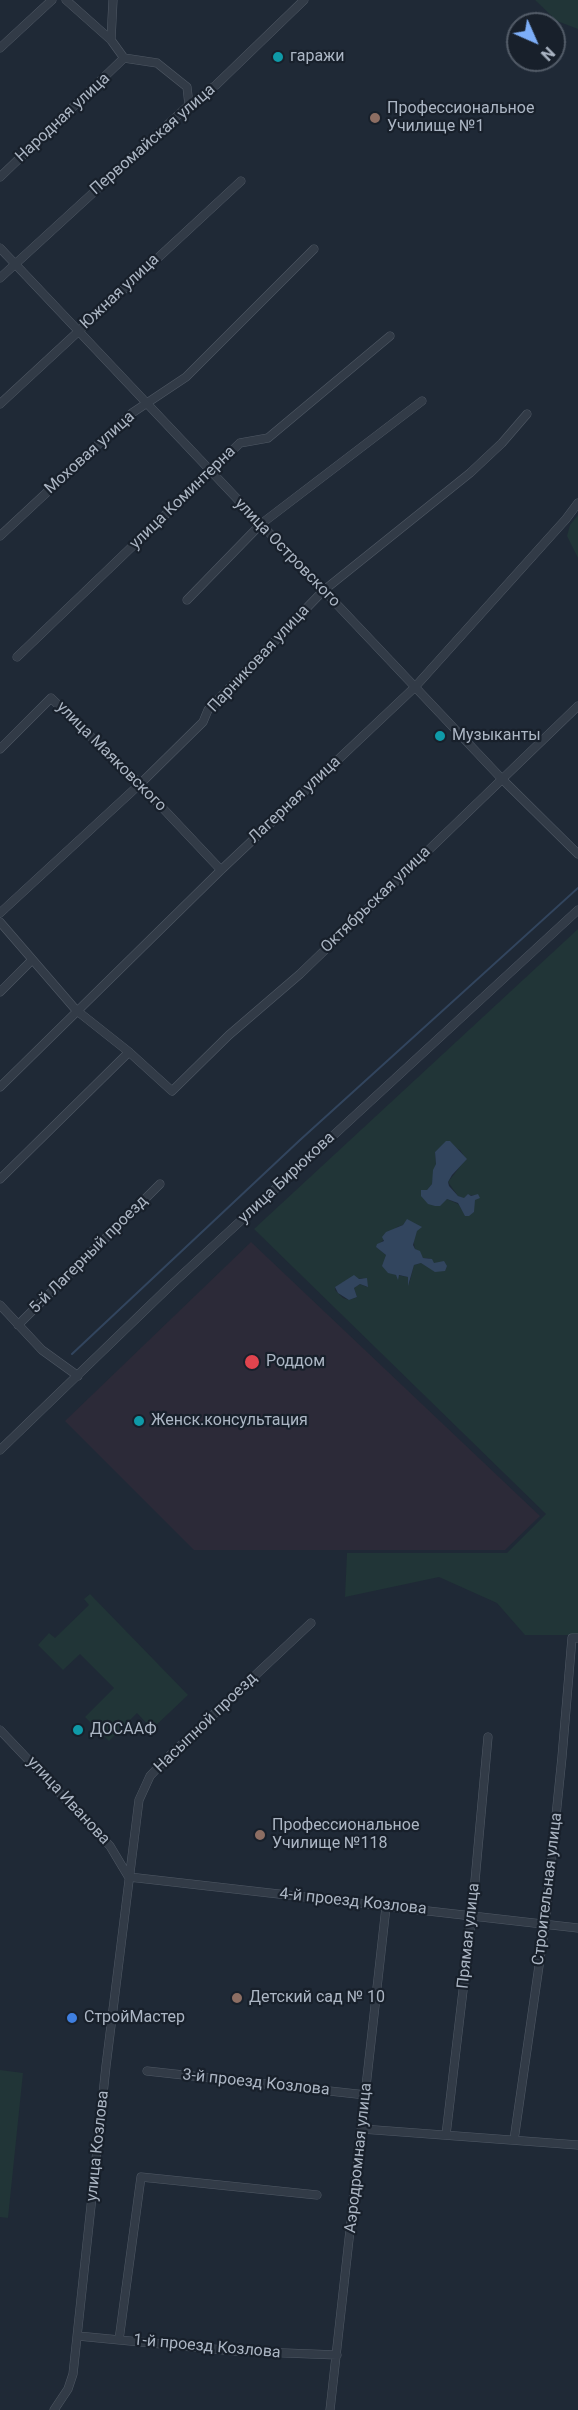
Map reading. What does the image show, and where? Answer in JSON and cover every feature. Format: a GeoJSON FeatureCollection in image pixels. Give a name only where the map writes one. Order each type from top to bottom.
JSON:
{"type":"FeatureCollection","features":[{"type":"Feature","properties":{"kind":"street"},"geometry":{"type":"LineString","coordinates":[[0,48],[52,0]]}},
{"type":"Feature","properties":{"kind":"street"},"geometry":{"type":"LineString","coordinates":[[66,0],[111,40],[124,58],[157,63],[187,87],[189,105]]}},
{"type":"Feature","properties":{"kind":"street"},"geometry":{"type":"LineString","coordinates":[[111,40],[113,0]]}},
{"type":"Feature","properties":{"kind":"street","name":"Первомайская улица"},"geometry":{"type":"LineString","coordinates":[[0,278],[189,105],[216,85],[304,0]]}},
{"type":"Feature","properties":{"kind":"street","name":"Народная улица"},"geometry":{"type":"LineString","coordinates":[[0,177],[103,81],[124,58]]}},
{"type":"Feature","properties":{"kind":"street","name":"Южная улица"},"geometry":{"type":"LineString","coordinates":[[0,404],[241,181]]}},
{"type":"Feature","properties":{"kind":"street","name":"улица Островского"},"geometry":{"type":"LineString","coordinates":[[0,248],[210,473],[502,779],[578,854]]}},
{"type":"Feature","properties":{"kind":"street","name":"Моховая улица"},"geometry":{"type":"LineString","coordinates":[[0,536],[132,412],[186,377],[314,249]]}},
{"type":"Feature","properties":{"kind":"street","name":"улица Коминтерна"},"geometry":{"type":"LineString","coordinates":[[17,657],[240,443],[268,438],[390,336]]}},
{"type":"Feature","properties":{"kind":"street"},"geometry":{"type":"LineString","coordinates":[[187,600],[261,524],[422,401]]}},
{"type":"Feature","properties":{"kind":"street","name":"Парниковая улица"},"geometry":{"type":"LineString","coordinates":[[0,913],[140,784],[203,722],[208,710],[323,591],[470,473],[502,443],[527,414]]}},
{"type":"Feature","properties":{"kind":"street","name":"Лагерная улица"},"geometry":{"type":"LineString","coordinates":[[0,1087],[221,870],[415,687],[578,503]]}},
{"type":"Feature","properties":{"kind":"street","name":"улица Маяковского"},"geometry":{"type":"LineString","coordinates":[[0,749],[51,698],[140,784],[221,870]]}},
{"type":"Feature","properties":{"kind":"street","name":"Октябрьская улица"},"geometry":{"type":"LineString","coordinates":[[129,1052],[172,1091],[229,1035],[300,974],[578,706]]}},
{"type":"Feature","properties":{"kind":"street","name":"улица Бирюкова"},"geometry":{"type":"LineString","coordinates":[[0,1450],[171,1284],[578,910]]}},
{"type":"Feature","properties":{"kind":"street"},"geometry":{"type":"LineString","coordinates":[[0,922],[76,1010],[129,1052],[0,1179]]}},
{"type":"Feature","properties":{"kind":"street"},"geometry":{"type":"LineString","coordinates":[[0,992],[32,960]]}},
{"type":"Feature","properties":{"kind":"street","name":"5-й Лагерный проезд"},"geometry":{"type":"LineString","coordinates":[[18,1325],[160,1184]]}},
{"type":"Feature","properties":{"kind":"street"},"geometry":{"type":"LineString","coordinates":[[0,1305],[42,1350],[78,1376]]}},
{"type":"Feature","properties":{"kind":"street","name":"Насыпной проезд"},"geometry":{"type":"LineString","coordinates":[[129,1877],[139,1800],[150,1776],[311,1623]]}},
{"type":"Feature","properties":{"kind":"street","name":"Строительная улица"},"geometry":{"type":"LineString","coordinates":[[514,2140],[545,1924],[575,1638]]}},
{"type":"Feature","properties":{"kind":"street","name":"улица Иванова"},"geometry":{"type":"LineString","coordinates":[[0,1730],[110,1846],[129,1877]]}},
{"type":"Feature","properties":{"kind":"street","name":"Прямая улица"},"geometry":{"type":"LineString","coordinates":[[446,2135],[472,1914],[488,1737]]}},
{"type":"Feature","properties":{"kind":"street","name":"4-й проезд Козлова"},"geometry":{"type":"LineString","coordinates":[[129,1877],[386,1907],[472,1914],[578,1928]]}},
{"type":"Feature","properties":{"kind":"street","name":"улица Козлова"},"geometry":{"type":"LineString","coordinates":[[54,2410],[68,2389],[73,2374],[129,1877]]}},
{"type":"Feature","properties":{"kind":"street","name":"Аэродромная улица"},"geometry":{"type":"LineString","coordinates":[[330,2410],[386,1907]]}},
{"type":"Feature","properties":{"kind":"street","name":"3-й проезд Козлова"},"geometry":{"type":"LineString","coordinates":[[147,2071],[366,2095]]}},
{"type":"Feature","properties":{"kind":"street"},"geometry":{"type":"LineString","coordinates":[[362,2129],[578,2145]]}},
{"type":"Feature","properties":{"kind":"street"},"geometry":{"type":"LineString","coordinates":[[119,2340],[141,2177],[317,2195]]}},
{"type":"Feature","properties":{"kind":"street","name":"1-й проезд Козлова"},"geometry":{"type":"LineString","coordinates":[[78,2336],[234,2351],[337,2355]]}},
{"type":"Feature","properties":{"kind":"shaded area","name":"Роддом"},"geometry":{"type":"Polygon","coordinates":[[[251,1242],[540,1516],[505,1550],[194,1550],[65,1421],[251,1242]]]}},
{"type":"Feature","properties":{"kind":"green space"},"geometry":{"type":"Polygon","coordinates":[[[535,0],[578,0],[578,29],[566,24],[566,12],[548,12],[535,0]]]}},
{"type":"Feature","properties":{"kind":"green space"},"geometry":{"type":"Polygon","coordinates":[[[578,515],[578,558],[567,536],[570,525],[578,515]]]}},
{"type":"Feature","properties":{"kind":"green space"},"geometry":{"type":"Polygon","coordinates":[[[578,929],[578,1635],[525,1635],[497,1603],[439,1577],[345,1597],[347,1553],[507,1553],[546,1514],[254,1229],[578,929]],[[445,1144],[435,1152],[436,1164],[432,1184],[427,1190],[421,1190],[442,1202],[447,1199],[458,1204],[466,1216],[474,1212],[474,1195],[466,1196],[465,1199],[458,1196],[448,1182],[466,1159],[460,1150],[445,1144]],[[407,1220],[403,1225],[397,1227],[376,1247],[386,1255],[385,1263],[391,1273],[408,1277],[409,1284],[414,1265],[421,1263],[431,1268],[433,1263],[429,1258],[423,1258],[415,1249],[410,1222],[407,1220]],[[363,1278],[346,1281],[335,1287],[335,1290],[343,1298],[349,1300],[357,1297],[354,1288],[360,1284],[367,1287],[363,1278]]]}},
{"type":"Feature","properties":{"kind":"green space"},"geometry":{"type":"Polygon","coordinates":[[[90,1594],[188,1695],[152,1729],[137,1713],[109,1741],[85,1717],[114,1688],[80,1654],[63,1670],[38,1645],[49,1633],[55,1638],[89,1605],[84,1599],[90,1594]]]}},
{"type":"Feature","properties":{"kind":"green space"},"geometry":{"type":"Polygon","coordinates":[[[0,2070],[23,2073],[8,2218],[0,2217],[0,2070]]]}},
{"type":"Feature","properties":{"kind":"water"},"geometry":{"type":"Polygon","coordinates":[[[446,1141],[450,1141],[467,1159],[452,1175],[448,1182],[449,1186],[458,1196],[464,1198],[468,1194],[471,1196],[478,1194],[480,1198],[475,1200],[474,1212],[469,1216],[465,1216],[458,1203],[447,1199],[440,1206],[435,1206],[428,1204],[421,1196],[421,1190],[427,1190],[432,1184],[436,1164],[435,1152],[446,1141]]]}},
{"type":"Feature","properties":{"kind":"water"},"geometry":{"type":"Polygon","coordinates":[[[407,1219],[422,1227],[417,1231],[413,1245],[415,1249],[420,1251],[423,1258],[432,1259],[434,1263],[444,1261],[447,1266],[445,1271],[435,1272],[421,1263],[414,1265],[408,1286],[408,1277],[399,1275],[398,1280],[396,1275],[388,1273],[382,1266],[386,1255],[376,1247],[384,1241],[382,1237],[386,1232],[403,1225],[407,1219]]]}},
{"type":"Feature","properties":{"kind":"water"},"geometry":{"type":"Polygon","coordinates":[[[354,1275],[359,1279],[367,1278],[368,1287],[360,1284],[354,1288],[357,1297],[349,1300],[338,1293],[335,1287],[354,1275]]]}},
{"type":"Feature","properties":{"kind":"waterway"},"geometry":{"type":"LineString","coordinates":[[72,1354],[300,1140],[578,888]]}},
{"type":"Feature","properties":{"kind":"place","name":"гаражи"},"geometry":{"type":"Point","coordinates":[278,57]}},
{"type":"Feature","properties":{"kind":"place","name":"Профессиональное Училище №1"},"geometry":{"type":"Point","coordinates":[375,118]}},
{"type":"Feature","properties":{"kind":"place","name":"Музыканты"},"geometry":{"type":"Point","coordinates":[440,736]}},
{"type":"Feature","properties":{"kind":"place","name":"Роддом"},"geometry":{"type":"Point","coordinates":[252,1362]}},
{"type":"Feature","properties":{"kind":"place","name":"Женск.консультация"},"geometry":{"type":"Point","coordinates":[139,1421]}},
{"type":"Feature","properties":{"kind":"place","name":"ДОСААФ"},"geometry":{"type":"Point","coordinates":[78,1730]}},
{"type":"Feature","properties":{"kind":"place","name":"Профессиональное Училище №118"},"geometry":{"type":"Point","coordinates":[260,1835]}},
{"type":"Feature","properties":{"kind":"place","name":"Детский сад № 10"},"geometry":{"type":"Point","coordinates":[237,1998]}},
{"type":"Feature","properties":{"kind":"place","name":"СтройМастер"},"geometry":{"type":"Point","coordinates":[72,2018]}}]}
